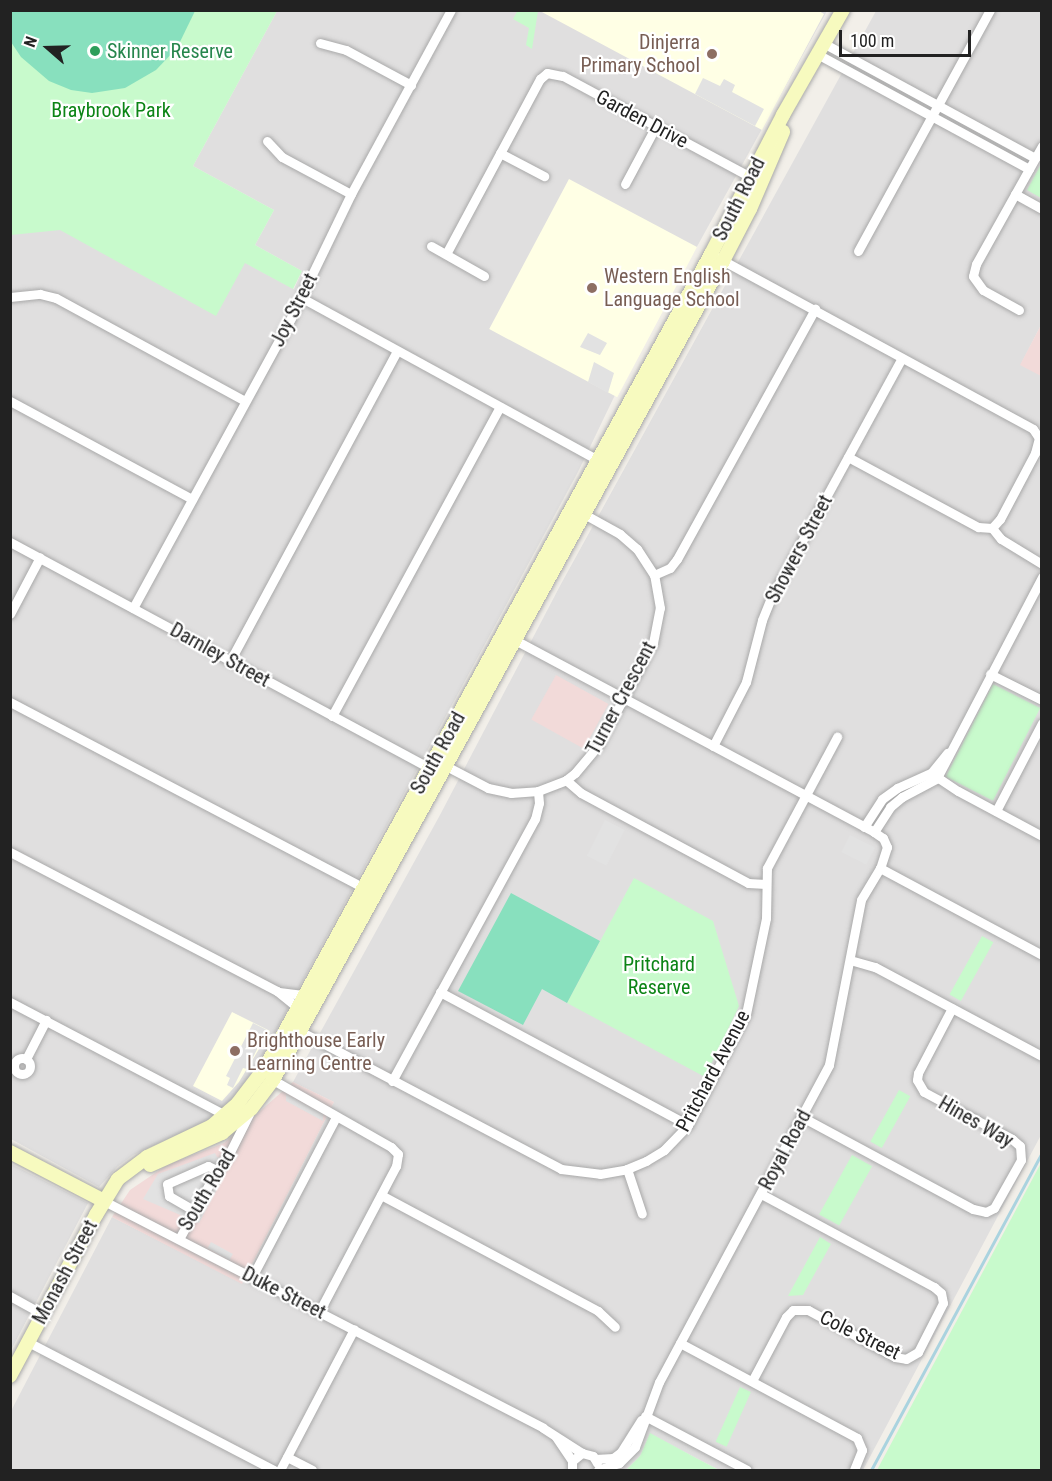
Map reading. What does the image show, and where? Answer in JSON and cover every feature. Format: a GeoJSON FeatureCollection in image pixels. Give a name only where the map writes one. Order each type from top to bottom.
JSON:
{"type":"FeatureCollection","features":[{"type":"Feature","properties":{"kind":"street","name":"Joy Street"},"geometry":{"type":"LineString","coordinates":[[132,608],[302,298],[351,194],[451,10]]}},
{"type":"Feature","properties":{"kind":"street","name":"South Road"},"geometry":{"type":"LineString","coordinates":[[104,1201],[118,1179],[130,1168],[212,1126],[255,1082],[294,1028],[446,766],[508,638],[717,257],[796,96],[843,10]]}},
{"type":"Feature","properties":{"kind":"street"},"geometry":{"type":"LineString","coordinates":[[858,251],[990,10]]}},
{"type":"Feature","properties":{"kind":"street"},"geometry":{"type":"LineString","coordinates":[[320,43],[345,50],[411,85]]}},
{"type":"Feature","properties":{"kind":"street"},"geometry":{"type":"LineString","coordinates":[[822,50],[937,106],[1035,158]]}},
{"type":"Feature","properties":{"kind":"street"},"geometry":{"type":"LineString","coordinates":[[822,50],[932,116],[1029,170]]}},
{"type":"Feature","properties":{"kind":"street","name":"Garden Drive"},"geometry":{"type":"LineString","coordinates":[[446,254],[540,79],[547,73],[563,76],[756,180]]}},
{"type":"Feature","properties":{"kind":"street"},"geometry":{"type":"LineString","coordinates":[[625,184],[656,126]]}},
{"type":"Feature","properties":{"kind":"street"},"geometry":{"type":"LineString","coordinates":[[267,141],[282,157],[351,194]]}},
{"type":"Feature","properties":{"kind":"street"},"geometry":{"type":"LineString","coordinates":[[1019,310],[982,290],[973,276],[976,264],[1041,147]]}},
{"type":"Feature","properties":{"kind":"street"},"geometry":{"type":"LineString","coordinates":[[500,153],[544,176]]}},
{"type":"Feature","properties":{"kind":"street"},"geometry":{"type":"LineString","coordinates":[[1015,195],[1041,209]]}},
{"type":"Feature","properties":{"kind":"street"},"geometry":{"type":"LineString","coordinates":[[431,246],[484,276]]}},
{"type":"Feature","properties":{"kind":"street"},"geometry":{"type":"LineString","coordinates":[[717,257],[1028,425],[1037,433],[1039,444],[1000,519],[992,528]]}},
{"type":"Feature","properties":{"kind":"street"},"geometry":{"type":"LineString","coordinates":[[10,297],[40,294],[56,298],[246,401]]}},
{"type":"Feature","properties":{"kind":"street"},"geometry":{"type":"LineString","coordinates":[[302,298],[604,463]]}},
{"type":"Feature","properties":{"kind":"street"},"geometry":{"type":"LineString","coordinates":[[654,575],[670,568],[677,559],[815,309]]}},
{"type":"Feature","properties":{"kind":"street"},"geometry":{"type":"LineString","coordinates":[[230,661],[397,351]]}},
{"type":"Feature","properties":{"kind":"street","name":"Showers Street"},"geometry":{"type":"LineString","coordinates":[[713,746],[746,682],[762,620],[771,598],[902,358]]}},
{"type":"Feature","properties":{"kind":"street"},"geometry":{"type":"LineString","coordinates":[[10,401],[192,499]]}},
{"type":"Feature","properties":{"kind":"street"},"geometry":{"type":"LineString","coordinates":[[332,716],[500,407]]}},
{"type":"Feature","properties":{"kind":"street"},"geometry":{"type":"LineString","coordinates":[[848,457],[978,527],[992,528],[1000,539],[1041,564]]}},
{"type":"Feature","properties":{"kind":"street","name":"South Road"},"geometry":{"type":"LineString","coordinates":[[179,1239],[216,1170],[229,1154],[251,1110],[273,1080],[302,1002],[429,768],[584,514],[604,463]]}},
{"type":"Feature","properties":{"kind":"street","name":"Turner Crescent"},"geometry":{"type":"LineString","coordinates":[[446,766],[498,790],[522,793],[538,791],[566,780],[592,755],[624,699],[656,635],[660,608],[654,575],[638,549],[628,540],[584,514]]}},
{"type":"Feature","properties":{"kind":"street","name":"Darnley Street"},"geometry":{"type":"LineString","coordinates":[[10,542],[429,768]]}},
{"type":"Feature","properties":{"kind":"street"},"geometry":{"type":"LineString","coordinates":[[10,614],[40,557]]}},
{"type":"Feature","properties":{"kind":"street"},"geometry":{"type":"LineString","coordinates":[[864,827],[882,799],[934,775],[954,744],[1041,577]]}},
{"type":"Feature","properties":{"kind":"street"},"geometry":{"type":"LineString","coordinates":[[508,638],[874,832],[899,793]]}},
{"type":"Feature","properties":{"kind":"street"},"geometry":{"type":"LineString","coordinates":[[990,674],[1041,700]]}},
{"type":"Feature","properties":{"kind":"street"},"geometry":{"type":"LineString","coordinates":[[10,702],[364,888]]}},
{"type":"Feature","properties":{"kind":"street"},"geometry":{"type":"LineString","coordinates":[[996,811],[1041,723]]}},
{"type":"Feature","properties":{"kind":"street","name":"Pritchard Avenue"},"geometry":{"type":"LineString","coordinates":[[294,1028],[561,1169],[600,1174],[627,1169],[664,1150],[688,1125],[746,1014],[767,910],[766,884],[771,860],[837,737]]}},
{"type":"Feature","properties":{"kind":"street"},"geometry":{"type":"LineString","coordinates":[[429,768],[446,766]]}},
{"type":"Feature","properties":{"kind":"street"},"geometry":{"type":"LineString","coordinates":[[934,775],[1041,836]]}},
{"type":"Feature","properties":{"kind":"street"},"geometry":{"type":"LineString","coordinates":[[566,780],[581,793],[748,883],[766,884]]}},
{"type":"Feature","properties":{"kind":"street"},"geometry":{"type":"LineString","coordinates":[[392,1081],[535,819],[539,803],[538,791]]}},
{"type":"Feature","properties":{"kind":"street","name":"Royal Road"},"geometry":{"type":"LineString","coordinates":[[597,1470],[615,1466],[635,1447],[645,1416],[680,1343],[829,1065],[861,900],[880,868],[887,847],[883,838],[874,832]]}},
{"type":"Feature","properties":{"kind":"street"},"geometry":{"type":"LineString","coordinates":[[10,852],[276,991],[302,1002]]}},
{"type":"Feature","properties":{"kind":"street"},"geometry":{"type":"LineString","coordinates":[[880,868],[1041,956]]}},
{"type":"Feature","properties":{"kind":"street"},"geometry":{"type":"LineString","coordinates":[[850,960],[875,967],[1041,1056]]}},
{"type":"Feature","properties":{"kind":"street"},"geometry":{"type":"LineString","coordinates":[[276,991],[302,1002]]}},
{"type":"Feature","properties":{"kind":"street"},"geometry":{"type":"LineString","coordinates":[[440,992],[688,1125]]}},
{"type":"Feature","properties":{"kind":"street"},"geometry":{"type":"LineString","coordinates":[[10,1002],[225,1114]]}},
{"type":"Feature","properties":{"kind":"street","name":"Hines Way"},"geometry":{"type":"LineString","coordinates":[[802,1117],[973,1209],[986,1212],[994,1208],[1021,1160],[1020,1146],[1012,1139],[924,1092],[917,1080],[918,1073],[952,1008]]}},
{"type":"Feature","properties":{"kind":"street"},"geometry":{"type":"LineString","coordinates":[[26,1059],[46,1020]]}},
{"type":"Feature","properties":{"kind":"street"},"geometry":{"type":"LineString","coordinates":[[273,1080],[391,1147],[398,1154],[396,1166],[319,1311]]}},
{"type":"Feature","properties":{"kind":"street","name":"South Road"},"geometry":{"type":"LineString","coordinates":[[104,1201],[149,1165],[222,1133],[251,1110]]}},
{"type":"Feature","properties":{"kind":"street"},"geometry":{"type":"LineString","coordinates":[[252,1277],[336,1117]]}},
{"type":"Feature","properties":{"kind":"street","name":"Duke Street"},"geometry":{"type":"LineString","coordinates":[[10,1152],[354,1329],[596,1459]]}},
{"type":"Feature","properties":{"kind":"street"},"geometry":{"type":"LineString","coordinates":[[195,1211],[169,1196],[166,1193],[167,1184],[208,1166],[216,1170]]}},
{"type":"Feature","properties":{"kind":"street"},"geometry":{"type":"LineString","coordinates":[[627,1169],[642,1214]]}},
{"type":"Feature","properties":{"kind":"street","name":"Cole Street"},"geometry":{"type":"LineString","coordinates":[[752,1381],[786,1317],[793,1310],[808,1310],[895,1357],[906,1359],[918,1352],[943,1303],[941,1293],[934,1287],[761,1194]]}},
{"type":"Feature","properties":{"kind":"street"},"geometry":{"type":"LineString","coordinates":[[381,1195],[598,1311],[615,1327]]}},
{"type":"Feature","properties":{"kind":"street","name":"Monash Street"},"geometry":{"type":"LineString","coordinates":[[10,1376],[104,1201]]}},
{"type":"Feature","properties":{"kind":"street"},"geometry":{"type":"LineString","coordinates":[[10,1296],[43,1314]]}},
{"type":"Feature","properties":{"kind":"street"},"geometry":{"type":"LineString","coordinates":[[280,1470],[354,1329]]}},
{"type":"Feature","properties":{"kind":"street"},"geometry":{"type":"LineString","coordinates":[[28,1342],[274,1470]]}},
{"type":"Feature","properties":{"kind":"street"},"geometry":{"type":"LineString","coordinates":[[680,1343],[856,1438],[862,1450],[854,1470]]}},
{"type":"Feature","properties":{"kind":"street"},"geometry":{"type":"LineString","coordinates":[[645,1416],[747,1470]]}},
{"type":"Feature","properties":{"kind":"street","name":"Royal Road"},"geometry":{"type":"LineString","coordinates":[[596,1459],[613,1458],[621,1452],[645,1416]]}},
{"type":"Feature","properties":{"kind":"street","name":"Duke Street"},"geometry":{"type":"LineString","coordinates":[[556,1437],[572,1466]]}},
{"type":"Feature","properties":{"kind":"street"},"geometry":{"type":"LineString","coordinates":[[572,1466],[582,1453]]}},
{"type":"Feature","properties":{"kind":"street"},"geometry":{"type":"LineString","coordinates":[[287,1457],[312,1470]]}},
{"type":"Feature","properties":{"kind":"street"},"geometry":{"type":"LineString","coordinates":[[596,1459],[597,1470]]}},
{"type":"Feature","properties":{"kind":"shaded area","name":"Dinjerra Primary School"},"geometry":{"type":"Polygon","coordinates":[[[817,10],[824,14],[762,130],[540,11],[817,10]]]}},
{"type":"Feature","properties":{"kind":"shaded area"},"geometry":{"type":"Polygon","coordinates":[[[277,11],[827,11],[614,397],[578,472],[256,1067],[232,1100],[207,1121],[133,1155],[117,1167],[99,1187],[11,1139],[10,231],[65,225],[244,262],[294,289],[302,271],[255,245],[274,210],[193,166],[277,11]]]}},
{"type":"Feature","properties":{"kind":"shaded area"},"geometry":{"type":"Polygon","coordinates":[[[876,11],[1041,11],[1041,325],[1021,364],[1042,376],[1041,1135],[863,1470],[719,1470],[650,1434],[640,1456],[626,1470],[11,1470],[11,1411],[112,1217],[243,1283],[334,1102],[293,1082],[440,815],[561,584],[876,11]]]}},
{"type":"Feature","properties":{"kind":"shaded area"},"geometry":{"type":"Polygon","coordinates":[[[703,78],[720,86],[724,79],[735,85],[732,92],[764,109],[755,126],[695,94],[703,78]]]}},
{"type":"Feature","properties":{"kind":"shaded area","name":"Western English Language School"},"geometry":{"type":"Polygon","coordinates":[[[569,179],[697,247],[617,397],[489,329],[569,179]]]}},
{"type":"Feature","properties":{"kind":"shaded area"},"geometry":{"type":"Polygon","coordinates":[[[1041,325],[1041,376],[1020,365],[1041,325]]]}},
{"type":"Feature","properties":{"kind":"shaded area"},"geometry":{"type":"Polygon","coordinates":[[[588,333],[607,343],[600,355],[580,347],[588,333]]]}},
{"type":"Feature","properties":{"kind":"shaded area"},"geometry":{"type":"Polygon","coordinates":[[[594,362],[614,373],[608,393],[588,382],[594,362]]]}},
{"type":"Feature","properties":{"kind":"shaded area"},"geometry":{"type":"Polygon","coordinates":[[[556,675],[608,704],[584,749],[531,720],[556,675]]]}},
{"type":"Feature","properties":{"kind":"shaded area"},"geometry":{"type":"Polygon","coordinates":[[[605,820],[625,830],[606,866],[587,856],[605,820]]]}},
{"type":"Feature","properties":{"kind":"shaded area"},"geometry":{"type":"Polygon","coordinates":[[[850,835],[875,848],[866,865],[841,852],[850,835]]]}},
{"type":"Feature","properties":{"kind":"shaded area","name":"Brighthouse Early Learning Centre"},"geometry":{"type":"Polygon","coordinates":[[[232,1012],[270,1031],[239,1082],[222,1101],[193,1086],[232,1012]]]}},
{"type":"Feature","properties":{"kind":"shaded area"},"geometry":{"type":"Polygon","coordinates":[[[253,1023],[267,1030],[247,1069],[243,1068],[233,1088],[227,1085],[230,1078],[226,1076],[253,1023]]]}},
{"type":"Feature","properties":{"kind":"shaded area"},"geometry":{"type":"Polygon","coordinates":[[[293,1082],[334,1102],[242,1284],[112,1217],[130,1190],[167,1165],[224,1143],[293,1082]]]}},
{"type":"Feature","properties":{"kind":"shaded area"},"geometry":{"type":"Polygon","coordinates":[[[286,1094],[323,1114],[323,1121],[286,1101],[286,1094]]]}},
{"type":"Feature","properties":{"kind":"shaded area"},"geometry":{"type":"Polygon","coordinates":[[[215,1153],[217,1157],[232,1161],[199,1223],[143,1199],[158,1174],[215,1153]]]}},
{"type":"Feature","properties":{"kind":"shaded area"},"geometry":{"type":"Polygon","coordinates":[[[11,1164],[88,1203],[11,1350],[11,1164]]]}},
{"type":"Feature","properties":{"kind":"shaded area"},"geometry":{"type":"Polygon","coordinates":[[[211,1242],[233,1254],[229,1260],[208,1248],[211,1242]]]}},
{"type":"Feature","properties":{"kind":"green space"},"geometry":{"type":"Polygon","coordinates":[[[518,10],[538,11],[532,49],[526,45],[529,28],[513,19],[518,10]]]}},
{"type":"Feature","properties":{"kind":"green space","name":"Skinner Reserve"},"geometry":{"type":"Polygon","coordinates":[[[10,11],[195,11],[177,48],[156,70],[125,88],[92,93],[71,90],[49,81],[21,57],[11,42],[10,11]]]}},
{"type":"Feature","properties":{"kind":"green space","name":"Braybrook Park"},"geometry":{"type":"Polygon","coordinates":[[[11,11],[277,11],[193,166],[274,210],[255,245],[302,271],[293,289],[245,263],[216,316],[60,230],[11,235],[11,11]]]}},
{"type":"Feature","properties":{"kind":"green space"},"geometry":{"type":"Polygon","coordinates":[[[1041,164],[1041,198],[1027,190],[1041,164]]]}},
{"type":"Feature","properties":{"kind":"green space"},"geometry":{"type":"Polygon","coordinates":[[[993,684],[1040,708],[993,801],[946,777],[993,684]]]}},
{"type":"Feature","properties":{"kind":"green space","name":"Pritchard Reserve"},"geometry":{"type":"Polygon","coordinates":[[[634,878],[713,921],[739,1006],[705,1077],[567,1003],[634,878]]]}},
{"type":"Feature","properties":{"kind":"green space"},"geometry":{"type":"Polygon","coordinates":[[[511,893],[600,941],[567,1003],[542,989],[523,1025],[458,991],[511,893]]]}},
{"type":"Feature","properties":{"kind":"green space"},"geometry":{"type":"Polygon","coordinates":[[[982,936],[993,942],[961,1001],[950,995],[982,936]]]}},
{"type":"Feature","properties":{"kind":"green space"},"geometry":{"type":"Polygon","coordinates":[[[899,1090],[910,1096],[882,1148],[870,1142],[899,1090]]]}},
{"type":"Feature","properties":{"kind":"green space"},"geometry":{"type":"Polygon","coordinates":[[[852,1155],[872,1166],[839,1226],[819,1214],[852,1155]]]}},
{"type":"Feature","properties":{"kind":"green space"},"geometry":{"type":"Polygon","coordinates":[[[1041,1163],[1041,1470],[877,1470],[1041,1163]]]}},
{"type":"Feature","properties":{"kind":"green space"},"geometry":{"type":"Polygon","coordinates":[[[820,1237],[831,1244],[803,1295],[788,1296],[820,1237]]]}},
{"type":"Feature","properties":{"kind":"green space"},"geometry":{"type":"Polygon","coordinates":[[[740,1387],[751,1392],[727,1447],[716,1442],[740,1387]]]}},
{"type":"Feature","properties":{"kind":"green space"},"geometry":{"type":"Polygon","coordinates":[[[650,1433],[719,1470],[626,1470],[640,1456],[650,1433]]]}},
{"type":"Feature","properties":{"kind":"waterway"},"geometry":{"type":"LineString","coordinates":[[871,1470],[1042,1153]]}},
{"type":"Feature","properties":{"kind":"place","name":"Skinner Reserve"},"geometry":{"type":"Point","coordinates":[95,51]}},
{"type":"Feature","properties":{"kind":"place","name":"Dinjerra Primary School"},"geometry":{"type":"Point","coordinates":[712,54]}},
{"type":"Feature","properties":{"kind":"place","name":"Western English Language School"},"geometry":{"type":"Point","coordinates":[592,288]}},
{"type":"Feature","properties":{"kind":"place","name":"Brighthouse Early Learning Centre"},"geometry":{"type":"Point","coordinates":[235,1051]}}]}
